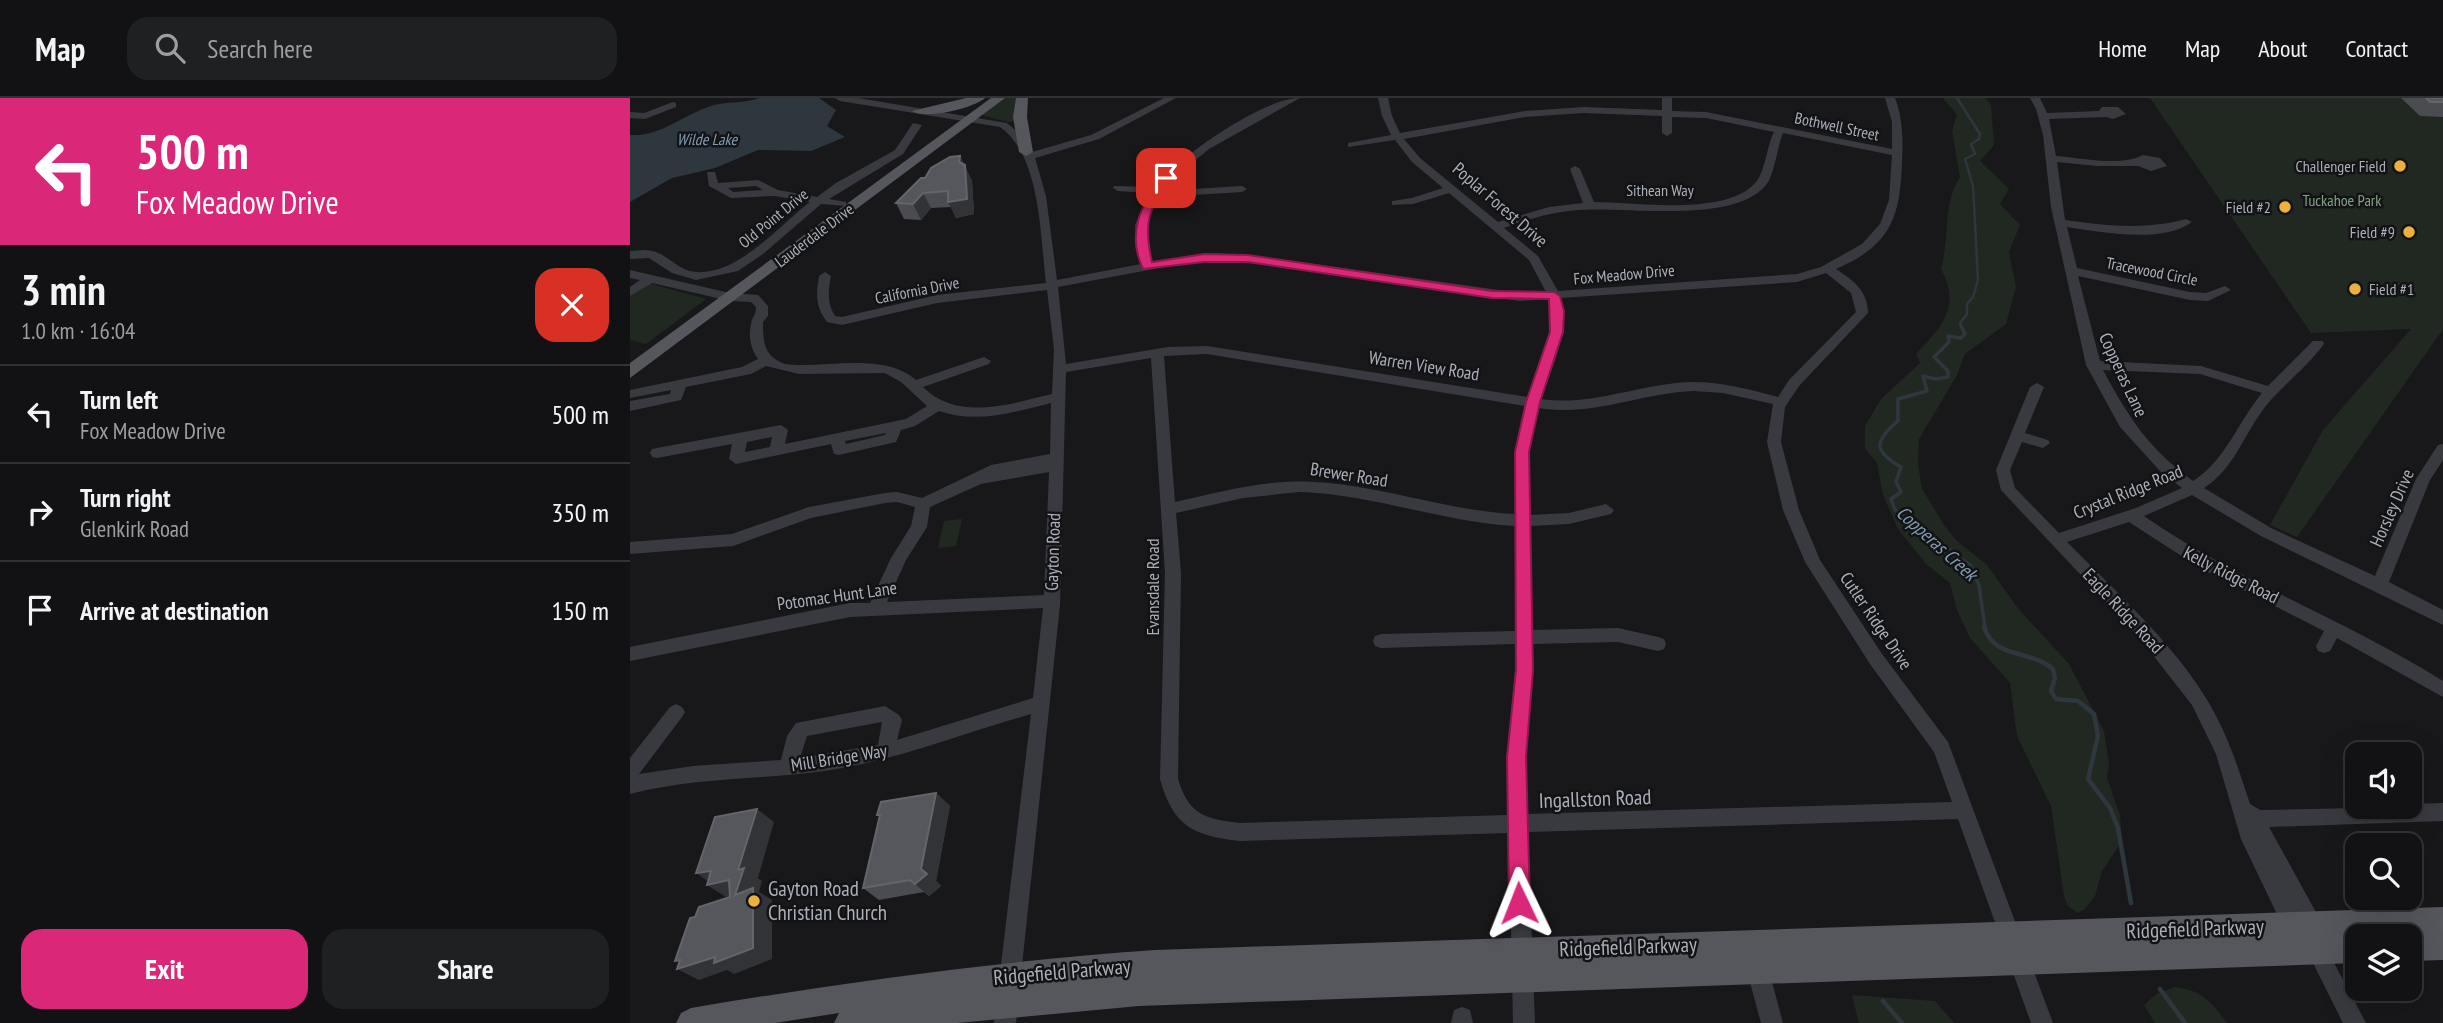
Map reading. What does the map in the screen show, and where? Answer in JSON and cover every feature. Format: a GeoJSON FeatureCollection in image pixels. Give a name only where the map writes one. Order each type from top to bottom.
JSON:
{"type":"FeatureCollection","features":[{"type":"Feature","properties":{"kind":"main road"},"geometry":{"type":"LineString","coordinates":[[918,118],[979,98]]}},
{"type":"Feature","properties":{"kind":"main road","name":"Lauderdale Drive"},"geometry":{"type":"LineString","coordinates":[[630,360],[725,296],[966,118],[986,98]]}},
{"type":"Feature","properties":{"kind":"main road","name":"Lauderdale Drive"},"geometry":{"type":"LineString","coordinates":[[630,372],[842,204],[999,98]]}},
{"type":"Feature","properties":{"kind":"main road"},"geometry":{"type":"LineString","coordinates":[[1022,98],[1020,117],[1027,155]]}},
{"type":"Feature","properties":{"kind":"main road","name":"Ridgefield Parkway"},"geometry":{"type":"LineString","coordinates":[[691,1023],[819,1000],[1008,1000],[1522,965],[2014,948],[2308,934],[2443,920]]}},
{"type":"Feature","properties":{"kind":"main road","name":"Ridgefield Parkway"},"geometry":{"type":"LineString","coordinates":[[2308,934],[2345,945]]}},
{"type":"Feature","properties":{"kind":"main road"},"geometry":{"type":"LineString","coordinates":[[2422,947],[2443,946]]}},
{"type":"Feature","properties":{"kind":"main road","name":"Ridgefield Parkway"},"geometry":{"type":"LineString","coordinates":[[1522,965],[1759,971],[2014,948]]}},
{"type":"Feature","properties":{"kind":"main road","name":"Ridgefield Parkway"},"geometry":{"type":"LineString","coordinates":[[849,1023],[1008,1000]]}},
{"type":"Feature","properties":{"kind":"street","name":"Gayton Road"},"geometry":{"type":"LineString","coordinates":[[840,98],[918,118],[966,118],[1007,127],[1037,173],[1055,285],[1060,369],[1052,601],[1008,1000]]}},
{"type":"Feature","properties":{"kind":"street"},"geometry":{"type":"LineString","coordinates":[[1147,267],[1141,228],[1147,204],[1174,170],[1195,154],[1295,98]]}},
{"type":"Feature","properties":{"kind":"street","name":"Poplar Forest Drive"},"geometry":{"type":"LineString","coordinates":[[1384,98],[1387,119],[1397,137],[1416,160],[1538,262],[1558,311],[1556,332],[1533,402],[1522,452],[1524,697],[1516,757],[1524,1023]]}},
{"type":"Feature","properties":{"kind":"street"},"geometry":{"type":"LineString","coordinates":[[1667,98],[1667,133]]}},
{"type":"Feature","properties":{"kind":"street","name":"Fox Meadow Drive"},"geometry":{"type":"LineString","coordinates":[[1055,285],[1204,258],[1248,258],[1492,294],[1554,296],[1685,284],[1783,280],[1827,268],[1866,246],[1887,222],[1893,208],[1898,124],[1890,98]]}},
{"type":"Feature","properties":{"kind":"street","name":"Copperas Lane"},"geometry":{"type":"LineString","coordinates":[[2035,98],[2043,116],[2085,346],[2129,432],[2155,461],[2191,488],[2246,522],[2379,584],[2443,618]]}},
{"type":"Feature","properties":{"kind":"street"},"geometry":{"type":"LineString","coordinates":[[1027,155],[1095,137],[1165,99]]}},
{"type":"Feature","properties":{"kind":"street"},"geometry":{"type":"LineString","coordinates":[[630,115],[645,116],[673,105]]}},
{"type":"Feature","properties":{"kind":"street","name":"Bothwell Street"},"geometry":{"type":"LineString","coordinates":[[1352,145],[1546,111],[1667,113],[1724,118],[1897,153]]}},
{"type":"Feature","properties":{"kind":"street"},"geometry":{"type":"LineString","coordinates":[[2043,116],[2105,114]]}},
{"type":"Feature","properties":{"kind":"street","name":"Old Point Drive"},"geometry":{"type":"LineString","coordinates":[[630,255],[651,254],[686,274],[718,273],[760,252],[820,200],[899,152],[918,118]]}},
{"type":"Feature","properties":{"kind":"street","name":"Sithean Way"},"geometry":{"type":"LineString","coordinates":[[1498,226],[1546,211],[1590,206],[1699,206],[1738,200],[1763,182],[1773,142],[1780,130]]}},
{"type":"Feature","properties":{"kind":"street"},"geometry":{"type":"LineString","coordinates":[[2050,158],[2097,163],[2140,163]]}},
{"type":"Feature","properties":{"kind":"street"},"geometry":{"type":"LineString","coordinates":[[1575,169],[1590,206]]}},
{"type":"Feature","properties":{"kind":"street"},"geometry":{"type":"LineString","coordinates":[[713,180],[731,195],[775,193],[842,204]]}},
{"type":"Feature","properties":{"kind":"street"},"geometry":{"type":"LineString","coordinates":[[1118,188],[1193,192],[1242,189]]}},
{"type":"Feature","properties":{"kind":"street"},"geometry":{"type":"LineString","coordinates":[[1396,203],[1413,201],[1451,188]]}},
{"type":"Feature","properties":{"kind":"street"},"geometry":{"type":"LineString","coordinates":[[2062,223],[2133,230],[2174,227],[2186,222]]}},
{"type":"Feature","properties":{"kind":"street","name":"Cutler Ridge Drive"},"geometry":{"type":"LineString","coordinates":[[1827,268],[1856,289],[1863,304],[1862,313],[1794,383],[1781,402],[1774,424],[1774,442],[1791,510],[1803,544],[1869,649],[1933,734],[1951,767],[2042,1023]]}},
{"type":"Feature","properties":{"kind":"street","name":"Tracewood Circle"},"geometry":{"type":"LineString","coordinates":[[2072,271],[2190,296],[2208,297],[2225,290]]}},
{"type":"Feature","properties":{"kind":"street"},"geometry":{"type":"LineString","coordinates":[[630,274],[725,296],[747,307],[751,320],[757,322],[759,352],[766,360],[798,369],[884,369],[902,375],[916,385],[929,401],[964,413],[1059,397]]}},
{"type":"Feature","properties":{"kind":"street","name":"California Drive"},"geometry":{"type":"LineString","coordinates":[[825,276],[822,293],[824,308],[831,319],[842,321],[937,299],[1055,285]]}},
{"type":"Feature","properties":{"kind":"street"},"geometry":{"type":"LineString","coordinates":[[630,292],[650,279]]}},
{"type":"Feature","properties":{"kind":"street","name":"Crystal Ridge Road"},"geometry":{"type":"LineString","coordinates":[[2055,540],[2131,515],[2191,488],[2218,469],[2249,418],[2318,344]]}},
{"type":"Feature","properties":{"kind":"street","name":"Warren View Road"},"geometry":{"type":"LineString","coordinates":[[1060,369],[1157,353],[1194,350],[1230,352],[1563,407],[1591,406],[1664,389],[1701,386],[1734,390],[1781,402]]}},
{"type":"Feature","properties":{"kind":"street","name":"Evansdale Road"},"geometry":{"type":"LineString","coordinates":[[1157,353],[1170,509],[1173,586],[1169,779],[1176,802],[1187,817]]}},
{"type":"Feature","properties":{"kind":"street"},"geometry":{"type":"LineString","coordinates":[[630,394],[746,372],[766,360]]}},
{"type":"Feature","properties":{"kind":"street"},"geometry":{"type":"LineString","coordinates":[[916,385],[984,361]]}},
{"type":"Feature","properties":{"kind":"street"},"geometry":{"type":"LineString","coordinates":[[2093,365],[2201,370],[2272,392]]}},
{"type":"Feature","properties":{"kind":"street"},"geometry":{"type":"LineString","coordinates":[[630,406],[676,397],[680,384]]}},
{"type":"Feature","properties":{"kind":"street","name":"Eagle Ridge Road"},"geometry":{"type":"LineString","coordinates":[[2037,387],[2003,470],[2004,481],[2015,499],[2144,631],[2185,680],[2213,727],[2241,800],[2251,839],[2308,934]]}},
{"type":"Feature","properties":{"kind":"street"},"geometry":{"type":"LineString","coordinates":[[741,438],[736,458],[838,438],[839,450],[870,446],[891,439],[895,426],[910,423],[938,405]]}},
{"type":"Feature","properties":{"kind":"street"},"geometry":{"type":"LineString","coordinates":[[657,453],[781,430],[776,450]]}},
{"type":"Feature","properties":{"kind":"street"},"geometry":{"type":"LineString","coordinates":[[2016,435],[2043,443]]}},
{"type":"Feature","properties":{"kind":"street","name":"Horsley Drive"},"geometry":{"type":"LineString","coordinates":[[2379,584],[2424,479],[2443,449]]}},
{"type":"Feature","properties":{"kind":"street"},"geometry":{"type":"LineString","coordinates":[[630,548],[733,540],[809,513],[885,498],[923,504],[978,479],[1056,462]]}},
{"type":"Feature","properties":{"kind":"street","name":"Brewer Road"},"geometry":{"type":"LineString","coordinates":[[1170,509],[1267,489],[1300,486],[1350,492],[1472,518],[1573,518],[1606,510]]}},
{"type":"Feature","properties":{"kind":"street"},"geometry":{"type":"LineString","coordinates":[[876,608],[899,558],[919,527],[923,504]]}},
{"type":"Feature","properties":{"kind":"street","name":"Kelly Ridge Road"},"geometry":{"type":"LineString","coordinates":[[2131,515],[2187,554],[2335,627],[2389,656],[2443,690]]}},
{"type":"Feature","properties":{"kind":"street","name":"Potomac Hunt Lane"},"geometry":{"type":"LineString","coordinates":[[630,654],[818,614],[876,608],[1052,601]]}},
{"type":"Feature","properties":{"kind":"street"},"geometry":{"type":"LineString","coordinates":[[2323,646],[2335,627]]}},
{"type":"Feature","properties":{"kind":"street"},"geometry":{"type":"LineString","coordinates":[[1381,641],[1618,635],[1658,644]]}},
{"type":"Feature","properties":{"kind":"street","name":"Mill Bridge Way"},"geometry":{"type":"LineString","coordinates":[[630,785],[677,775],[788,767],[885,752],[1042,703]]}},
{"type":"Feature","properties":{"kind":"street"},"geometry":{"type":"LineString","coordinates":[[630,772],[676,712]]}},
{"type":"Feature","properties":{"kind":"street"},"geometry":{"type":"LineString","coordinates":[[788,767],[796,736],[802,729],[885,715],[893,720],[885,752]]}},
{"type":"Feature","properties":{"kind":"street","name":"Eagle Ridge Road"},"geometry":{"type":"LineString","coordinates":[[2241,800],[2256,819],[2308,934]]}},
{"type":"Feature","properties":{"kind":"street","name":"Ingallston Road"},"geometry":{"type":"LineString","coordinates":[[1187,817],[1208,828],[1240,832],[1966,810]]}},
{"type":"Feature","properties":{"kind":"street"},"geometry":{"type":"LineString","coordinates":[[2256,819],[2443,812]]}},
{"type":"Feature","properties":{"kind":"street"},"geometry":{"type":"LineString","coordinates":[[2308,934],[2355,1023]]}},
{"type":"Feature","properties":{"kind":"street"},"geometry":{"type":"LineString","coordinates":[[1759,971],[1772,1023]]}},
{"type":"Feature","properties":{"kind":"green space"},"geometry":{"type":"Polygon","coordinates":[[[1002,98],[1018,98],[1016,121],[1008,122],[981,115],[1002,98]]]}},
{"type":"Feature","properties":{"kind":"green space"},"geometry":{"type":"Polygon","coordinates":[[[1943,98],[1986,98],[1991,106],[1994,145],[1980,161],[2009,189],[2000,204],[2020,225],[2009,252],[2016,287],[2006,324],[1965,354],[1957,375],[1919,439],[1918,464],[1922,489],[1957,541],[1987,565],[2017,607],[2069,664],[2104,731],[2109,764],[2107,778],[2120,815],[2122,841],[2102,871],[2095,896],[2085,909],[2078,913],[2068,906],[2064,896],[2051,806],[2017,736],[2010,683],[1970,638],[1957,610],[1950,583],[1926,564],[1898,529],[1883,495],[1877,463],[1865,449],[1865,426],[1881,399],[1920,363],[1916,354],[1940,325],[1949,305],[1947,282],[1941,269],[1948,210],[1960,177],[1952,131],[1957,115],[1943,98]]]}},
{"type":"Feature","properties":{"kind":"green space","name":"Tuckahoe Park"},"geometry":{"type":"Polygon","coordinates":[[[2150,98],[2443,98],[2443,329],[2297,537],[2270,525],[2323,430],[2411,329],[2311,333],[2150,98]]]}},
{"type":"Feature","properties":{"kind":"green space"},"geometry":{"type":"Polygon","coordinates":[[[648,283],[706,299],[646,344],[630,340],[630,295],[648,283]]]}},
{"type":"Feature","properties":{"kind":"green space"},"geometry":{"type":"Polygon","coordinates":[[[962,519],[956,546],[938,548],[944,521],[962,519]]]}},
{"type":"Feature","properties":{"kind":"green space"},"geometry":{"type":"Polygon","coordinates":[[[2175,987],[2199,994],[2227,1023],[2155,1023],[2144,1005],[2158,993],[2175,987]]]}},
{"type":"Feature","properties":{"kind":"green space"},"geometry":{"type":"Polygon","coordinates":[[[1852,995],[1935,1001],[1954,1023],[1859,1023],[1852,995]]]}},
{"type":"Feature","properties":{"kind":"water","name":"Wilde Lake"},"geometry":{"type":"Polygon","coordinates":[[[759,98],[819,98],[836,110],[827,126],[845,137],[811,151],[758,150],[715,168],[672,178],[630,202],[630,135],[652,133],[711,106],[759,98]]]}},
{"type":"Feature","properties":{"kind":"building"},"geometry":{"type":"Polygon","coordinates":[[[2426,98],[2443,98],[2443,102],[2430,102],[2426,98]]]}},
{"type":"Feature","properties":{"kind":"building"},"geometry":{"type":"Polygon","coordinates":[[[960,156],[959,162],[965,165],[967,199],[948,202],[948,191],[923,193],[913,204],[896,203],[921,178],[925,178],[931,168],[950,157],[960,156]]]}},
{"type":"Feature","properties":{"kind":"building"},"geometry":{"type":"Polygon","coordinates":[[[936,793],[921,869],[927,874],[915,884],[910,880],[863,888],[881,802],[936,793]]]}},
{"type":"Feature","properties":{"kind":"building"},"geometry":{"type":"Polygon","coordinates":[[[757,809],[738,870],[744,868],[735,895],[753,888],[753,948],[714,963],[715,957],[677,969],[680,960],[675,961],[690,918],[695,917],[699,907],[730,897],[729,880],[707,885],[711,871],[696,873],[715,817],[757,809]]]}},
{"type":"Feature","properties":{"kind":"waterway","name":"Copperas Creek"},"geometry":{"type":"LineString","coordinates":[[1957,98],[1980,134],[1979,139],[1971,144],[1975,154],[1965,159],[1973,186],[1978,280],[1973,297],[1967,304],[1967,314],[1960,323],[1962,328]]}},
{"type":"Feature","properties":{"kind":"waterway","name":"Copperas Creek"},"geometry":{"type":"LineString","coordinates":[[1962,328],[1965,334],[1961,338],[1948,336],[1949,342],[1934,357],[1948,371],[1948,377],[1936,379],[1923,376],[1927,391],[1898,399],[1898,421],[1884,434],[1880,446],[1885,456],[1901,467],[1896,482],[1901,492],[1891,499],[1895,510],[1971,566],[1979,585],[1985,628]]}},
{"type":"Feature","properties":{"kind":"waterway","name":"Copperas Creek"},"geometry":{"type":"LineString","coordinates":[[1984,627],[1996,645],[2053,669],[2055,678],[2051,691],[2056,699],[2078,701],[2094,714],[2098,736],[2088,779],[2110,808],[2118,828],[2131,903]]}},
{"type":"Feature","properties":{"kind":"waterway","name":"Copperas Creek"},"geometry":{"type":"LineString","coordinates":[[2160,989],[2185,1023]]}},
{"type":"Feature","properties":{"kind":"waterway"},"geometry":{"type":"LineString","coordinates":[[1883,1001],[1902,1023]]}},
{"type":"Feature","properties":{"kind":"place","name":"Challenger Field"},"geometry":{"type":"Point","coordinates":[2400,166]}},
{"type":"Feature","properties":{"kind":"place","name":"Field #2"},"geometry":{"type":"Point","coordinates":[2285,207]}},
{"type":"Feature","properties":{"kind":"place","name":"Field #9"},"geometry":{"type":"Point","coordinates":[2409,232]}},
{"type":"Feature","properties":{"kind":"place","name":"Field #1"},"geometry":{"type":"Point","coordinates":[2355,289]}},
{"type":"Feature","properties":{"kind":"place","name":"Gayton Road Christian Church"},"geometry":{"type":"Point","coordinates":[754,901]}},
{"type":"Feature","properties":{"kind":"route"},"geometry":{"type":"LineString","coordinates":[[1166,178],[1147,204],[1142,220],[1141,236],[1147,267],[1204,258],[1248,258],[1492,294],[1554,296],[1558,324],[1553,348],[1533,402],[1522,452],[1520,491],[1524,697],[1516,757],[1519,903]]}}]}
